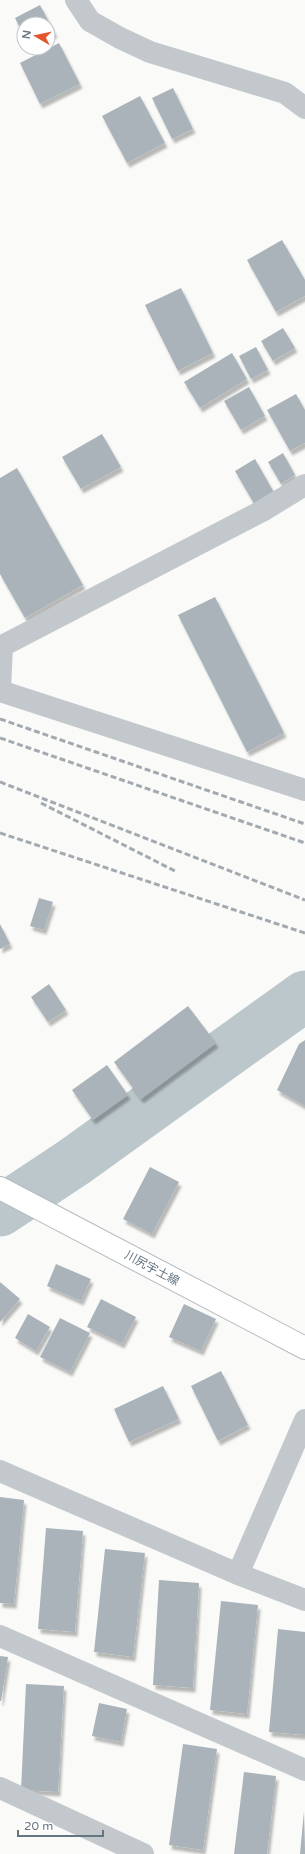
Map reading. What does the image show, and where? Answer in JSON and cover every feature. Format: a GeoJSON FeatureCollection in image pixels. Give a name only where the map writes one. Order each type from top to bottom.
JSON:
{"type":"FeatureCollection","features":[{"type":"Feature","properties":{"kind":"main road","name":"川尻宇土線"},"geometry":{"type":"LineString","coordinates":[[0,1188],[305,1348]]}},
{"type":"Feature","properties":{"kind":"street"},"geometry":{"type":"LineString","coordinates":[[76,0],[90,21],[120,38],[150,52],[285,93],[305,108]]}},
{"type":"Feature","properties":{"kind":"street"},"geometry":{"type":"LineString","coordinates":[[305,485],[262,511],[2,646],[0,691],[305,790]]}},
{"type":"Feature","properties":{"kind":"street"},"geometry":{"type":"LineString","coordinates":[[238,1574],[305,1420]]}},
{"type":"Feature","properties":{"kind":"street"},"geometry":{"type":"LineString","coordinates":[[0,1471],[238,1574],[305,1600]]}},
{"type":"Feature","properties":{"kind":"street"},"geometry":{"type":"LineString","coordinates":[[0,1636],[305,1770]]}},
{"type":"Feature","properties":{"kind":"street"},"geometry":{"type":"LineString","coordinates":[[0,1788],[143,1854]]}},
{"type":"Feature","properties":{"kind":"building"},"geometry":{"type":"Polygon","coordinates":[[[40,5],[46,16],[19,16],[40,5]]]}},
{"type":"Feature","properties":{"kind":"building"},"geometry":{"type":"Polygon","coordinates":[[[59,43],[80,84],[40,104],[20,63],[34,56],[56,56],[56,45],[59,43]]]}},
{"type":"Feature","properties":{"kind":"building"},"geometry":{"type":"Polygon","coordinates":[[[173,88],[193,129],[172,139],[152,98],[173,88]]]}},
{"type":"Feature","properties":{"kind":"building"},"geometry":{"type":"Polygon","coordinates":[[[140,96],[165,143],[127,163],[102,116],[140,96]]]}},
{"type":"Feature","properties":{"kind":"building"},"geometry":{"type":"Polygon","coordinates":[[[282,240],[305,280],[305,296],[276,312],[247,260],[282,240]]]}},
{"type":"Feature","properties":{"kind":"building"},"geometry":{"type":"Polygon","coordinates":[[[181,288],[213,353],[178,371],[145,305],[181,288]]]}},
{"type":"Feature","properties":{"kind":"building"},"geometry":{"type":"Polygon","coordinates":[[[283,328],[295,348],[273,361],[261,341],[283,328]]]}},
{"type":"Feature","properties":{"kind":"building"},"geometry":{"type":"Polygon","coordinates":[[[256,347],[268,370],[251,379],[239,356],[256,347]]]}},
{"type":"Feature","properties":{"kind":"building"},"geometry":{"type":"Polygon","coordinates":[[[232,353],[247,379],[200,408],[184,382],[232,353]]]}},
{"type":"Feature","properties":{"kind":"building"},"geometry":{"type":"Polygon","coordinates":[[[249,387],[265,416],[241,430],[224,401],[249,387]]]}},
{"type":"Feature","properties":{"kind":"building"},"geometry":{"type":"Polygon","coordinates":[[[296,394],[305,410],[305,443],[290,451],[267,410],[296,394]]]}},
{"type":"Feature","properties":{"kind":"building"},"geometry":{"type":"Polygon","coordinates":[[[102,434],[121,467],[81,489],[62,457],[102,434]]]}},
{"type":"Feature","properties":{"kind":"building"},"geometry":{"type":"Polygon","coordinates":[[[283,453],[295,475],[281,484],[268,462],[283,453]]]}},
{"type":"Feature","properties":{"kind":"building"},"geometry":{"type":"Polygon","coordinates":[[[255,459],[276,496],[256,507],[235,471],[255,459]]]}},
{"type":"Feature","properties":{"kind":"building"},"geometry":{"type":"Polygon","coordinates":[[[17,468],[83,585],[25,618],[0,574],[0,478],[17,468]]]}},
{"type":"Feature","properties":{"kind":"building"},"geometry":{"type":"Polygon","coordinates":[[[215,597],[284,733],[247,752],[178,615],[215,597]]]}},
{"type":"Feature","properties":{"kind":"building"},"geometry":{"type":"Polygon","coordinates":[[[39,898],[53,902],[44,930],[30,926],[39,898]]]}},
{"type":"Feature","properties":{"kind":"building"},"geometry":{"type":"Polygon","coordinates":[[[0,924],[10,944],[0,949],[0,924]]]}},
{"type":"Feature","properties":{"kind":"building"},"geometry":{"type":"Polygon","coordinates":[[[49,984],[66,1010],[48,1022],[31,997],[49,984]]]}},
{"type":"Feature","properties":{"kind":"building"},"geometry":{"type":"Polygon","coordinates":[[[188,1006],[216,1043],[141,1099],[114,1062],[188,1006]]]}},
{"type":"Feature","properties":{"kind":"building"},"geometry":{"type":"Polygon","coordinates":[[[305,1040],[305,1106],[277,1090],[299,1044],[305,1040]]]}},
{"type":"Feature","properties":{"kind":"building"},"geometry":{"type":"Polygon","coordinates":[[[107,1065],[128,1095],[93,1120],[72,1090],[107,1065]]]}},
{"type":"Feature","properties":{"kind":"building"},"geometry":{"type":"Polygon","coordinates":[[[150,1167],[179,1182],[152,1234],[123,1219],[150,1167]]]}},
{"type":"Feature","properties":{"kind":"building"},"geometry":{"type":"Polygon","coordinates":[[[56,1264],[91,1279],[81,1301],[47,1286],[56,1264]]]}},
{"type":"Feature","properties":{"kind":"building"},"geometry":{"type":"Polygon","coordinates":[[[0,1282],[20,1299],[0,1322],[0,1282]]]}},
{"type":"Feature","properties":{"kind":"building"},"geometry":{"type":"Polygon","coordinates":[[[101,1299],[136,1317],[122,1344],[87,1327],[101,1299]]]}},
{"type":"Feature","properties":{"kind":"building"},"geometry":{"type":"Polygon","coordinates":[[[184,1304],[216,1319],[201,1351],[169,1337],[184,1304]]]}},
{"type":"Feature","properties":{"kind":"building"},"geometry":{"type":"Polygon","coordinates":[[[28,1314],[50,1327],[36,1351],[15,1338],[28,1314]]]}},
{"type":"Feature","properties":{"kind":"building"},"geometry":{"type":"Polygon","coordinates":[[[60,1318],[90,1333],[70,1372],[40,1357],[60,1318]]]}},
{"type":"Feature","properties":{"kind":"building"},"geometry":{"type":"Polygon","coordinates":[[[221,1371],[248,1425],[218,1441],[191,1386],[221,1371]]]}},
{"type":"Feature","properties":{"kind":"building"},"geometry":{"type":"Polygon","coordinates":[[[163,1386],[179,1419],[129,1442],[114,1409],[163,1386]]]}},
{"type":"Feature","properties":{"kind":"building"},"geometry":{"type":"Polygon","coordinates":[[[0,1497],[24,1500],[14,1604],[0,1603],[0,1497]]]}},
{"type":"Feature","properties":{"kind":"building"},"geometry":{"type":"Polygon","coordinates":[[[46,1528],[83,1531],[75,1632],[38,1629],[46,1528]]]}},
{"type":"Feature","properties":{"kind":"building"},"geometry":{"type":"Polygon","coordinates":[[[105,1549],[145,1553],[133,1657],[94,1652],[105,1549]]]}},
{"type":"Feature","properties":{"kind":"building"},"geometry":{"type":"Polygon","coordinates":[[[159,1580],[199,1583],[193,1688],[153,1685],[159,1580]]]}},
{"type":"Feature","properties":{"kind":"building"},"geometry":{"type":"Polygon","coordinates":[[[221,1601],[258,1605],[247,1714],[210,1710],[221,1601]]]}},
{"type":"Feature","properties":{"kind":"building"},"geometry":{"type":"Polygon","coordinates":[[[278,1629],[305,1632],[305,1735],[269,1732],[278,1629]]]}},
{"type":"Feature","properties":{"kind":"building"},"geometry":{"type":"Polygon","coordinates":[[[0,1656],[8,1657],[1,1701],[0,1701],[0,1656]]]}},
{"type":"Feature","properties":{"kind":"building"},"geometry":{"type":"Polygon","coordinates":[[[26,1684],[64,1686],[58,1792],[21,1790],[26,1684]]]}},
{"type":"Feature","properties":{"kind":"building"},"geometry":{"type":"Polygon","coordinates":[[[99,1703],[127,1709],[121,1742],[92,1736],[99,1703]]]}},
{"type":"Feature","properties":{"kind":"building"},"geometry":{"type":"Polygon","coordinates":[[[183,1744],[217,1749],[203,1850],[169,1845],[183,1744]]]}},
{"type":"Feature","properties":{"kind":"building"},"geometry":{"type":"Polygon","coordinates":[[[244,1772],[276,1776],[267,1854],[234,1854],[244,1772]]]}},
{"type":"Feature","properties":{"kind":"building"},"geometry":{"type":"Polygon","coordinates":[[[304,1811],[305,1854],[300,1854],[304,1811]]]}},
{"type":"Feature","properties":{"kind":"waterway"},"geometry":{"type":"LineString","coordinates":[[0,1211],[74,1162],[305,996]]}},
{"type":"Feature","properties":{"kind":"railway"},"geometry":{"type":"LineString","coordinates":[[0,719],[305,824]]}},
{"type":"Feature","properties":{"kind":"railway"},"geometry":{"type":"LineString","coordinates":[[0,738],[305,843]]}},
{"type":"Feature","properties":{"kind":"railway"},"geometry":{"type":"LineString","coordinates":[[0,782],[305,900]]}},
{"type":"Feature","properties":{"kind":"railway"},"geometry":{"type":"LineString","coordinates":[[41,803],[175,871]]}},
{"type":"Feature","properties":{"kind":"railway"},"geometry":{"type":"LineString","coordinates":[[0,833],[305,933]]}}]}
